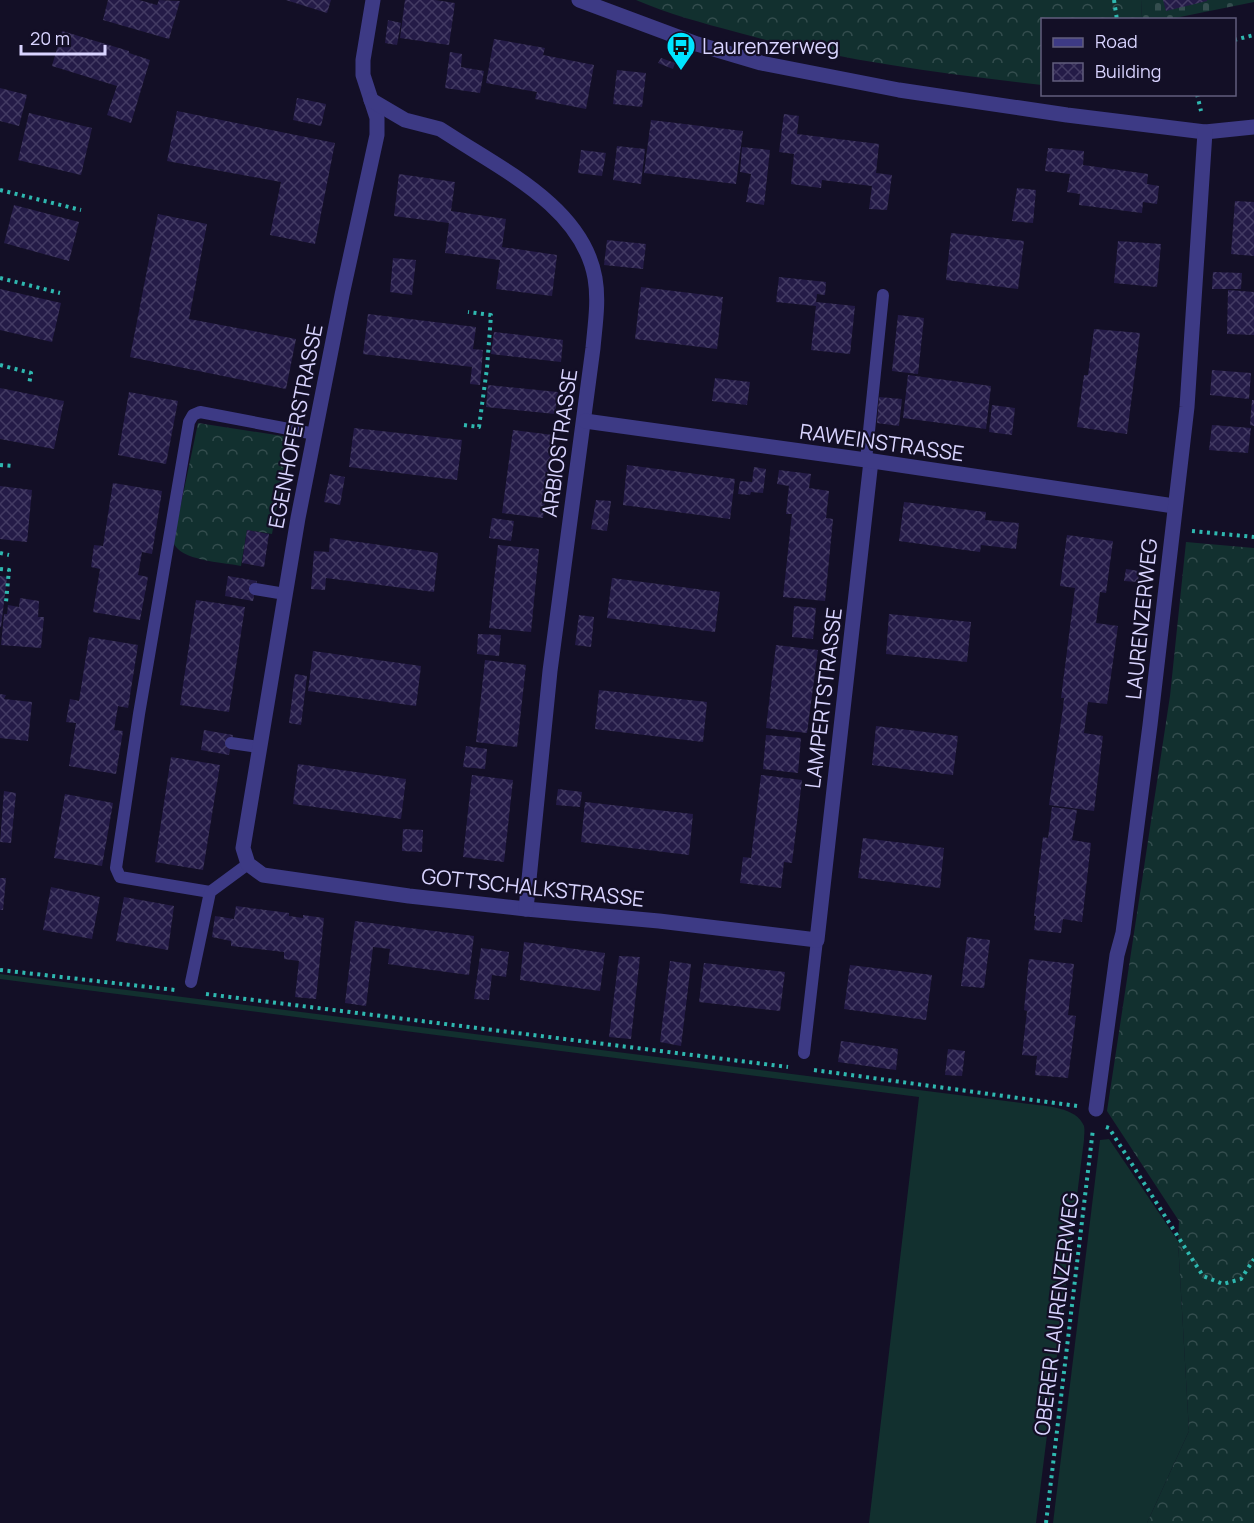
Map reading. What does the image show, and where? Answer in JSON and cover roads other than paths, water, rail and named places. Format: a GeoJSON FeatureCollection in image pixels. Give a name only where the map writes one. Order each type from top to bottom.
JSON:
{"type":"FeatureCollection","features":[{"type":"Feature","properties":{"kind":"street","name":"EGENHOFERSTRASSE"},"geometry":{"type":"LineString","coordinates":[[248,864],[243,848],[285,594],[342,295],[377,135],[377,118],[363,75],[363,60],[373,0]]}},
{"type":"Feature","properties":{"kind":"street"},"geometry":{"type":"LineString","coordinates":[[579,0],[696,44],[761,63],[898,90],[1067,115],[1205,132],[1254,127]]}},
{"type":"Feature","properties":{"kind":"street","name":"ARBIOSTRASSE"},"geometry":{"type":"LineString","coordinates":[[371,100],[405,120],[440,129],[549,201],[569,223],[584,249],[595,277],[597,303],[585,421],[553,651],[526,909]]}},
{"type":"Feature","properties":{"kind":"street","name":"LAURENZERWEG"},"geometry":{"type":"LineString","coordinates":[[1095,1117],[1123,933],[1152,714],[1187,407],[1205,132]]}},
{"type":"Feature","properties":{"kind":"street","name":"RAWEINSTRASSE"},"geometry":{"type":"LineString","coordinates":[[585,421],[1174,506]]}},
{"type":"Feature","properties":{"kind":"street","name":"LAMPERTSTRASSE"},"geometry":{"type":"LineString","coordinates":[[817,940],[868,461]]}},
{"type":"Feature","properties":{"kind":"street","name":"GOTTSCHALKSTRASSE"},"geometry":{"type":"LineString","coordinates":[[248,864],[263,875],[409,896],[659,921],[817,940]]}},
{"type":"Feature","properties":{"kind":"lane"},"geometry":{"type":"LineString","coordinates":[[868,461],[883,295]]}},
{"type":"Feature","properties":{"kind":"lane"},"geometry":{"type":"LineString","coordinates":[[210,892],[120,877],[116,868],[143,691],[189,422],[193,415],[200,412],[315,434]]}},
{"type":"Feature","properties":{"kind":"lane"},"geometry":{"type":"LineString","coordinates":[[255,589],[285,594]]}},
{"type":"Feature","properties":{"kind":"lane"},"geometry":{"type":"LineString","coordinates":[[231,743],[259,747]]}},
{"type":"Feature","properties":{"kind":"lane"},"geometry":{"type":"LineString","coordinates":[[191,982],[210,892],[248,864]]}},
{"type":"Feature","properties":{"kind":"lane"},"geometry":{"type":"LineString","coordinates":[[804,1053],[817,940]]}},
{"type":"Feature","properties":{"kind":"place","name":"Laurenzerweg"},"geometry":{"type":"Point","coordinates":[681,72]}}]}
